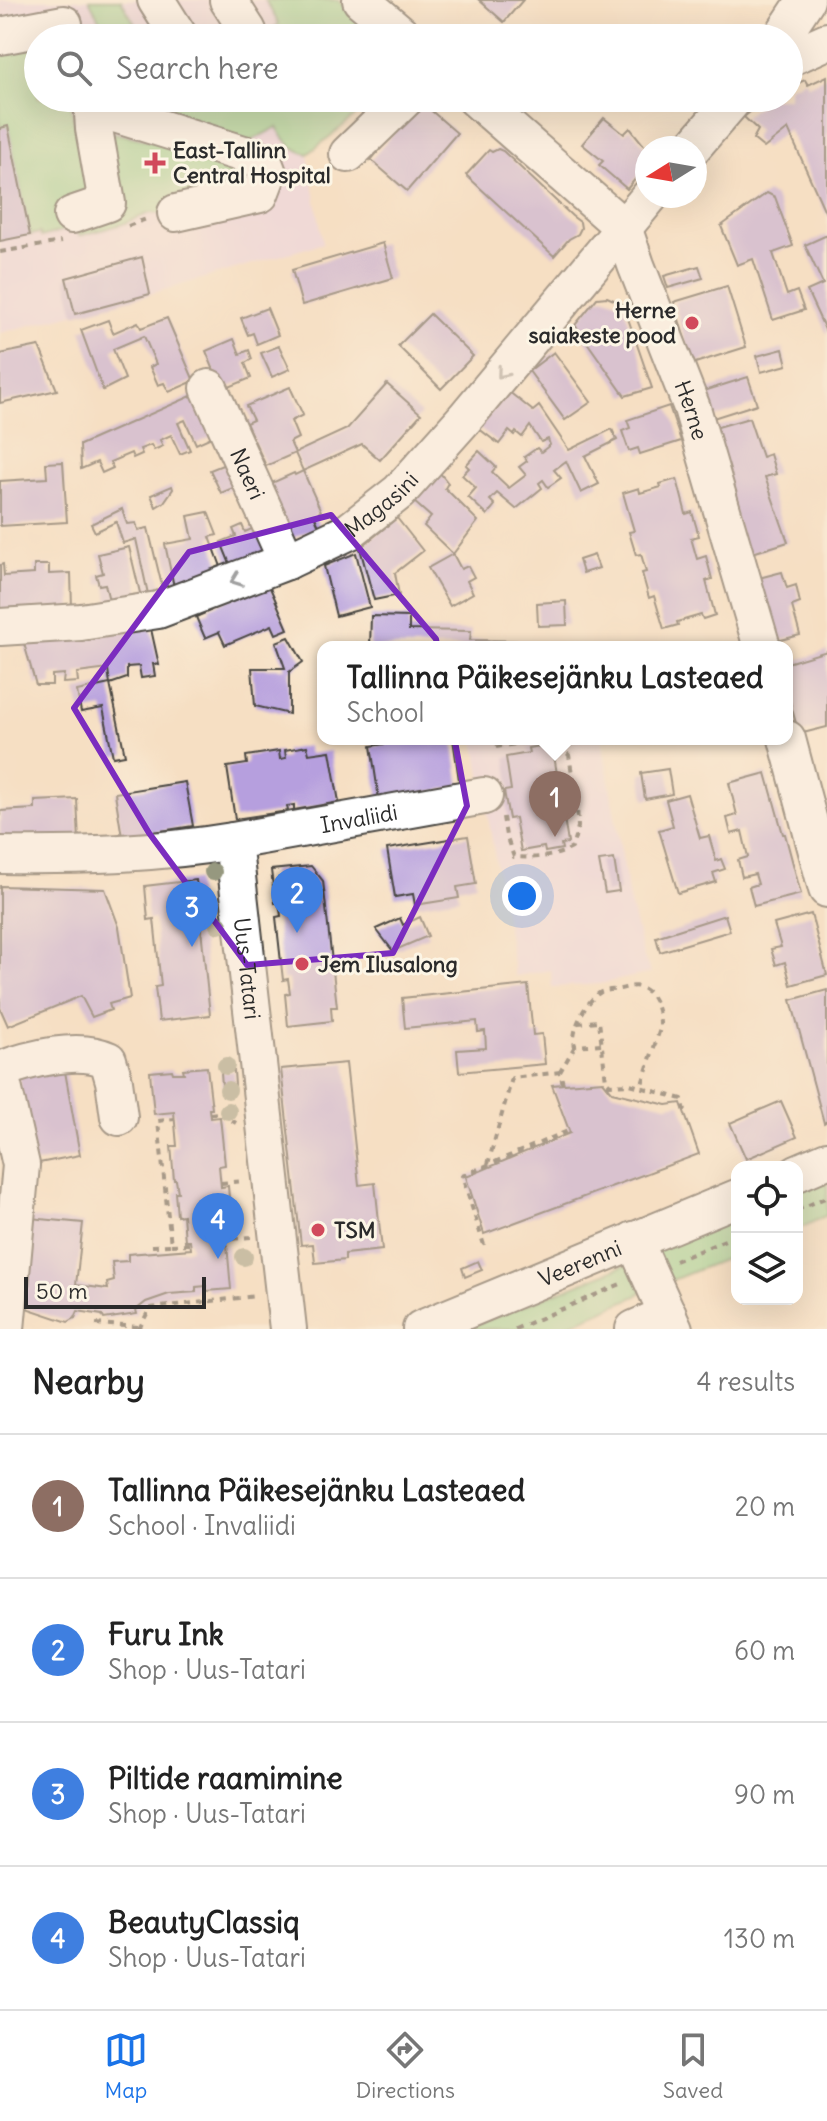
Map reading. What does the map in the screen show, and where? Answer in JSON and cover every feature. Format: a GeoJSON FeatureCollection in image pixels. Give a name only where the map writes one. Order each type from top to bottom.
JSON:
{"type":"FeatureCollection","features":[{"type":"Feature","properties":{"kind":"street"},"geometry":{"type":"LineString","coordinates":[[156,0],[171,24]]}},
{"type":"Feature","properties":{"kind":"street"},"geometry":{"type":"LineString","coordinates":[[228,0],[243,24]]}},
{"type":"Feature","properties":{"kind":"street"},"geometry":{"type":"LineString","coordinates":[[361,0],[389,24]]}},
{"type":"Feature","properties":{"kind":"street"},"geometry":{"type":"LineString","coordinates":[[790,24],[806,0]]}},
{"type":"Feature","properties":{"kind":"street"},"geometry":{"type":"LineString","coordinates":[[0,36],[24,30]]}},
{"type":"Feature","properties":{"kind":"street"},"geometry":{"type":"LineString","coordinates":[[803,52],[827,41]]}},
{"type":"Feature","properties":{"kind":"street"},"geometry":{"type":"LineString","coordinates":[[72,215],[107,203],[93,112]]}},
{"type":"Feature","properties":{"kind":"street"},"geometry":{"type":"LineString","coordinates":[[114,112],[263,160],[268,173],[260,194],[176,213]]}},
{"type":"Feature","properties":{"kind":"street"},"geometry":{"type":"LineString","coordinates":[[348,154],[392,112]]}},
{"type":"Feature","properties":{"kind":"street"},"geometry":{"type":"LineString","coordinates":[[491,112],[623,227]]}},
{"type":"Feature","properties":{"kind":"street"},"geometry":{"type":"LineString","coordinates":[[702,136],[723,112]]}},
{"type":"Feature","properties":{"kind":"street","name":"Magasini"},"geometry":{"type":"LineString","coordinates":[[0,627],[81,622],[158,610],[287,561],[348,532],[399,492],[465,418],[640,208]]}},
{"type":"Feature","properties":{"kind":"street","name":"Herne"},"geometry":{"type":"LineString","coordinates":[[623,227],[692,408],[760,641]]}},
{"type":"Feature","properties":{"kind":"street","name":"Naeri"},"geometry":{"type":"LineString","coordinates":[[209,388],[287,561]]}},
{"type":"Feature","properties":{"kind":"street"},"geometry":{"type":"LineString","coordinates":[[789,745],[820,830],[827,889]]}},
{"type":"Feature","properties":{"kind":"street","name":"Invaliidi"},"geometry":{"type":"LineString","coordinates":[[233,841],[493,802]]}},
{"type":"Feature","properties":{"kind":"street"},"geometry":{"type":"LineString","coordinates":[[0,855],[63,856],[184,850],[233,841]]}},
{"type":"Feature","properties":{"kind":"street","name":"Uus-Tatari"},"geometry":{"type":"LineString","coordinates":[[233,841],[288,1329]]}},
{"type":"Feature","properties":{"kind":"street"},"geometry":{"type":"LineString","coordinates":[[4,1328],[21,1165],[0,1071],[60,1055],[99,1055],[108,1060],[119,1117]]}},
{"type":"Feature","properties":{"kind":"street"},"geometry":{"type":"LineString","coordinates":[[803,1170],[827,1160]]}},
{"type":"Feature","properties":{"kind":"street","name":"Veerenni"},"geometry":{"type":"LineString","coordinates":[[421,1329],[731,1200]]}},
{"type":"Feature","properties":{"kind":"street"},"geometry":{"type":"LineString","coordinates":[[634,1240],[671,1322],[634,1329]]}},
{"type":"Feature","properties":{"kind":"path"},"geometry":{"type":"LineString","coordinates":[[496,747],[509,745]]}},
{"type":"Feature","properties":{"kind":"path"},"geometry":{"type":"LineString","coordinates":[[493,802],[514,857],[559,855],[572,848],[578,827],[577,805],[569,755],[556,745]]}},
{"type":"Feature","properties":{"kind":"path"},"geometry":{"type":"LineString","coordinates":[[563,1084],[560,1072],[575,1046],[573,1030],[591,1001],[602,992],[633,986],[648,992],[661,1020],[641,1087]]}},
{"type":"Feature","properties":{"kind":"path"},"geometry":{"type":"LineString","coordinates":[[578,1023],[599,1021],[606,1081],[610,1085],[630,1084],[682,1099],[685,1111]]}},
{"type":"Feature","properties":{"kind":"path"},"geometry":{"type":"LineString","coordinates":[[575,1046],[601,1044]]}},
{"type":"Feature","properties":{"kind":"path"},"geometry":{"type":"LineString","coordinates":[[487,1165],[512,1078],[560,1072]]}},
{"type":"Feature","properties":{"kind":"path"},"geometry":{"type":"LineString","coordinates":[[210,1114],[219,1113],[245,1128]]}},
{"type":"Feature","properties":{"kind":"path"},"geometry":{"type":"LineString","coordinates":[[171,1245],[158,1121],[175,1119]]}},
{"type":"Feature","properties":{"kind":"path"},"geometry":{"type":"LineString","coordinates":[[484,1245],[462,1176],[570,1130]]}},
{"type":"Feature","properties":{"kind":"path"},"geometry":{"type":"LineString","coordinates":[[221,1183],[250,1180]]}},
{"type":"Feature","properties":{"kind":"path"},"geometry":{"type":"LineString","coordinates":[[803,1207],[827,1197]]}},
{"type":"Feature","properties":{"kind":"path"},"geometry":{"type":"LineString","coordinates":[[221,1240],[257,1237]]}},
{"type":"Feature","properties":{"kind":"path"},"geometry":{"type":"LineString","coordinates":[[515,1329],[731,1238]]}},
{"type":"Feature","properties":{"kind":"path"},"geometry":{"type":"LineString","coordinates":[[152,1246],[190,1244]]}},
{"type":"Feature","properties":{"kind":"path"},"geometry":{"type":"LineString","coordinates":[[96,1324],[139,1328],[150,1308],[263,1295]]}},
{"type":"Feature","properties":{"kind":"highlighted area"},"geometry":{"type":"Polygon","coordinates":[[[331,515],[436,639],[467,806],[393,953],[247,965],[149,833],[74,708],[189,552],[331,515]]]}},
{"type":"Feature","properties":{"kind":"shaded area","name":"East-Tallinn Central Hospital"},"geometry":{"type":"Polygon","coordinates":[[[0,0],[338,0],[366,24],[24,24],[24,112],[360,112],[308,154],[323,243],[150,294],[0,333],[0,0]]]}},
{"type":"Feature","properties":{"kind":"shaded area"},"geometry":{"type":"Polygon","coordinates":[[[476,745],[603,745],[629,898],[643,955],[651,973],[599,984],[552,987],[551,970],[515,976],[476,745]]]}},
{"type":"Feature","properties":{"kind":"green space"},"geometry":{"type":"Polygon","coordinates":[[[89,0],[121,0],[135,24],[101,24],[89,0]]]}},
{"type":"Feature","properties":{"kind":"green space"},"geometry":{"type":"Polygon","coordinates":[[[265,0],[338,0],[366,24],[279,24],[265,0]]]}},
{"type":"Feature","properties":{"kind":"green space"},"geometry":{"type":"Polygon","coordinates":[[[24,41],[24,112],[72,112],[80,154],[86,159],[93,183],[69,229],[41,237],[40,233],[30,235],[8,127],[0,128],[0,45],[24,41]]]}},
{"type":"Feature","properties":{"kind":"green space"},"geometry":{"type":"Polygon","coordinates":[[[154,112],[360,112],[308,154],[290,144],[277,127],[247,143],[154,112]]]}},
{"type":"Feature","properties":{"kind":"green space"},"geometry":{"type":"Polygon","coordinates":[[[106,131],[239,160],[256,178],[175,209],[150,213],[79,236],[76,225],[89,221],[106,131]]]}},
{"type":"Feature","properties":{"kind":"green space"},"geometry":{"type":"Polygon","coordinates":[[[827,1177],[827,1215],[803,1227],[803,1187],[827,1177]]]}},
{"type":"Feature","properties":{"kind":"green space"},"geometry":{"type":"Polygon","coordinates":[[[731,1219],[731,1256],[670,1281],[656,1254],[659,1249],[731,1219]]]}},
{"type":"Feature","properties":{"kind":"green space"},"geometry":{"type":"Polygon","coordinates":[[[630,1263],[642,1291],[637,1296],[559,1329],[465,1329],[630,1263]]]}},
{"type":"Feature","properties":{"kind":"building"},"geometry":{"type":"Polygon","coordinates":[[[479,0],[523,0],[504,22],[479,0]]]}},
{"type":"Feature","properties":{"kind":"building"},"geometry":{"type":"Polygon","coordinates":[[[827,76],[827,216],[788,129],[764,148],[753,139],[758,130],[744,117],[750,112],[803,112],[803,81],[808,85],[827,76]]]}},
{"type":"Feature","properties":{"kind":"building"},"geometry":{"type":"Polygon","coordinates":[[[411,112],[433,112],[457,133],[407,191],[371,160],[411,112]]]}},
{"type":"Feature","properties":{"kind":"building"},"geometry":{"type":"Polygon","coordinates":[[[604,118],[624,134],[630,128],[636,136],[635,179],[627,189],[599,165],[603,161],[582,144],[604,118]]]}},
{"type":"Feature","properties":{"kind":"building"},"geometry":{"type":"Polygon","coordinates":[[[8,126],[30,235],[0,241],[0,128],[8,126]]]}},
{"type":"Feature","properties":{"kind":"building"},"geometry":{"type":"Polygon","coordinates":[[[498,149],[580,222],[578,234],[554,256],[466,175],[489,150],[498,149]]]}},
{"type":"Feature","properties":{"kind":"building"},"geometry":{"type":"Polygon","coordinates":[[[767,193],[775,197],[793,246],[773,253],[787,295],[797,291],[804,310],[773,320],[753,259],[737,265],[721,226],[767,193]]]}},
{"type":"Feature","properties":{"kind":"building"},"geometry":{"type":"Polygon","coordinates":[[[827,235],[827,334],[807,291],[823,284],[805,245],[827,235]]]}},
{"type":"Feature","properties":{"kind":"building"},"geometry":{"type":"Polygon","coordinates":[[[383,243],[393,278],[302,305],[292,270],[383,243]]]}},
{"type":"Feature","properties":{"kind":"building"},"geometry":{"type":"Polygon","coordinates":[[[142,257],[150,294],[75,314],[66,278],[142,257]]]}},
{"type":"Feature","properties":{"kind":"building"},"geometry":{"type":"Polygon","coordinates":[[[699,266],[703,278],[668,288],[664,276],[699,266]]]}},
{"type":"Feature","properties":{"kind":"building"},"geometry":{"type":"Polygon","coordinates":[[[727,286],[746,347],[692,364],[674,302],[727,286]]]}},
{"type":"Feature","properties":{"kind":"building"},"geometry":{"type":"Polygon","coordinates":[[[607,297],[623,304],[652,388],[625,396],[575,325],[597,298],[607,297]]]}},
{"type":"Feature","properties":{"kind":"building"},"geometry":{"type":"Polygon","coordinates":[[[267,308],[278,335],[257,344],[253,333],[248,335],[241,318],[267,308]]]}},
{"type":"Feature","properties":{"kind":"building"},"geometry":{"type":"Polygon","coordinates":[[[430,314],[473,356],[441,389],[398,346],[430,314]]]}},
{"type":"Feature","properties":{"kind":"building"},"geometry":{"type":"Polygon","coordinates":[[[167,318],[194,381],[169,392],[164,383],[158,385],[150,367],[156,364],[144,336],[113,349],[125,379],[103,390],[81,330],[108,320],[113,333],[138,322],[141,328],[167,318]]]}},
{"type":"Feature","properties":{"kind":"building"},"geometry":{"type":"Polygon","coordinates":[[[234,339],[240,354],[249,350],[252,359],[245,363],[251,378],[222,390],[206,351],[234,339]]]}},
{"type":"Feature","properties":{"kind":"building"},"geometry":{"type":"Polygon","coordinates":[[[39,346],[57,390],[0,403],[0,354],[39,346]]]}},
{"type":"Feature","properties":{"kind":"building"},"geometry":{"type":"Polygon","coordinates":[[[279,346],[290,369],[272,377],[261,353],[279,346]]]}},
{"type":"Feature","properties":{"kind":"building"},"geometry":{"type":"Polygon","coordinates":[[[783,349],[787,365],[761,372],[757,356],[783,349]]]}},
{"type":"Feature","properties":{"kind":"building"},"geometry":{"type":"Polygon","coordinates":[[[554,352],[591,402],[565,420],[529,371],[554,352]]]}},
{"type":"Feature","properties":{"kind":"building"},"geometry":{"type":"Polygon","coordinates":[[[748,377],[757,404],[710,419],[701,392],[748,377]]]}},
{"type":"Feature","properties":{"kind":"building"},"geometry":{"type":"Polygon","coordinates":[[[387,384],[421,414],[380,460],[362,444],[303,471],[295,453],[347,429],[387,384]]]}},
{"type":"Feature","properties":{"kind":"building"},"geometry":{"type":"Polygon","coordinates":[[[290,387],[303,415],[291,421],[298,438],[290,442],[295,453],[266,466],[246,423],[253,420],[246,406],[290,387]]]}},
{"type":"Feature","properties":{"kind":"building"},"geometry":{"type":"Polygon","coordinates":[[[508,391],[533,411],[539,406],[569,450],[612,429],[617,440],[585,456],[599,484],[581,493],[566,461],[554,470],[561,478],[548,487],[543,480],[539,483],[542,488],[516,509],[497,493],[490,500],[495,505],[487,515],[468,497],[476,488],[462,475],[469,468],[466,465],[479,451],[496,467],[492,472],[509,488],[526,475],[519,467],[527,461],[524,457],[537,448],[541,452],[550,445],[548,439],[541,442],[530,426],[522,437],[509,431],[499,444],[478,428],[508,391]]]}},
{"type":"Feature","properties":{"kind":"building"},"geometry":{"type":"Polygon","coordinates":[[[198,393],[216,435],[196,444],[185,420],[178,423],[190,450],[180,454],[171,435],[160,440],[163,446],[154,450],[151,445],[140,449],[142,454],[133,458],[131,453],[110,462],[113,468],[102,473],[97,462],[81,469],[80,445],[198,393]]]}},
{"type":"Feature","properties":{"kind":"building"},"geometry":{"type":"Polygon","coordinates":[[[669,406],[681,441],[640,454],[638,448],[629,451],[622,431],[630,428],[627,420],[669,406]]]}},
{"type":"Feature","properties":{"kind":"building"},"geometry":{"type":"Polygon","coordinates":[[[749,418],[762,457],[770,454],[776,474],[765,477],[788,542],[746,555],[711,429],[749,418]]]}},
{"type":"Feature","properties":{"kind":"building"},"geometry":{"type":"Polygon","coordinates":[[[63,462],[67,522],[0,526],[0,481],[47,478],[46,463],[63,462]]]}},
{"type":"Feature","properties":{"kind":"building"},"geometry":{"type":"Polygon","coordinates":[[[230,462],[240,485],[221,493],[210,470],[230,462]]]}},
{"type":"Feature","properties":{"kind":"building"},"geometry":{"type":"Polygon","coordinates":[[[303,471],[321,511],[314,515],[319,526],[288,540],[263,487],[303,471]]]}},
{"type":"Feature","properties":{"kind":"building"},"geometry":{"type":"Polygon","coordinates":[[[440,473],[448,483],[445,488],[478,521],[453,554],[424,526],[431,517],[413,501],[440,473]]]}},
{"type":"Feature","properties":{"kind":"building"},"geometry":{"type":"Polygon","coordinates":[[[677,479],[686,514],[692,512],[699,536],[691,538],[697,559],[706,556],[712,579],[706,581],[715,615],[703,619],[701,615],[664,629],[654,596],[649,598],[642,573],[646,572],[641,554],[636,555],[629,532],[634,531],[623,493],[639,488],[640,493],[677,479]]]}},
{"type":"Feature","properties":{"kind":"building"},"geometry":{"type":"Polygon","coordinates":[[[172,486],[164,502],[156,507],[151,495],[172,486]]]}},
{"type":"Feature","properties":{"kind":"building"},"geometry":{"type":"Polygon","coordinates":[[[122,509],[127,524],[136,523],[138,530],[148,528],[163,590],[148,594],[136,539],[123,543],[116,522],[95,532],[91,524],[122,509]]]}},
{"type":"Feature","properties":{"kind":"building"},"geometry":{"type":"Polygon","coordinates":[[[208,512],[217,535],[210,537],[223,572],[174,587],[165,544],[193,539],[188,516],[208,512]]]}},
{"type":"Feature","properties":{"kind":"building"},"geometry":{"type":"Polygon","coordinates":[[[397,518],[423,551],[395,573],[399,595],[374,600],[360,548],[397,518]]]}},
{"type":"Feature","properties":{"kind":"building"},"geometry":{"type":"Polygon","coordinates":[[[242,525],[245,532],[259,526],[270,552],[232,569],[221,542],[236,536],[233,529],[242,525]]]}},
{"type":"Feature","properties":{"kind":"building"},"geometry":{"type":"Polygon","coordinates":[[[129,547],[141,597],[110,605],[105,584],[99,585],[96,575],[103,573],[98,554],[129,547]]]}},
{"type":"Feature","properties":{"kind":"building"},"geometry":{"type":"Polygon","coordinates":[[[356,553],[370,607],[336,616],[324,566],[356,553]]]}},
{"type":"Feature","properties":{"kind":"building"},"geometry":{"type":"Polygon","coordinates":[[[453,554],[461,569],[468,566],[474,577],[467,581],[473,593],[450,606],[428,568],[453,554]]]}},
{"type":"Feature","properties":{"kind":"building"},"geometry":{"type":"Polygon","coordinates":[[[594,555],[599,568],[583,573],[579,560],[594,555]]]}},
{"type":"Feature","properties":{"kind":"building"},"geometry":{"type":"Polygon","coordinates":[[[3,564],[4,576],[34,574],[34,565],[49,565],[49,574],[71,573],[72,608],[0,611],[0,565],[3,564]]]}},
{"type":"Feature","properties":{"kind":"building"},"geometry":{"type":"Polygon","coordinates":[[[782,572],[787,588],[796,585],[800,603],[792,606],[800,635],[773,641],[755,579],[782,572]]]}},
{"type":"Feature","properties":{"kind":"building"},"geometry":{"type":"Polygon","coordinates":[[[268,583],[288,629],[276,634],[272,625],[225,645],[219,632],[205,638],[196,617],[210,611],[209,608],[268,583]]]}},
{"type":"Feature","properties":{"kind":"building"},"geometry":{"type":"Polygon","coordinates":[[[566,601],[567,625],[538,626],[537,603],[566,601]]]}},
{"type":"Feature","properties":{"kind":"building"},"geometry":{"type":"Polygon","coordinates":[[[371,616],[409,617],[409,630],[471,631],[470,640],[527,641],[370,641],[371,616]]]}},
{"type":"Feature","properties":{"kind":"building"},"geometry":{"type":"Polygon","coordinates":[[[151,629],[159,665],[153,664],[155,676],[141,678],[139,666],[127,667],[127,678],[110,684],[108,669],[77,673],[78,682],[63,683],[64,674],[52,675],[52,685],[36,685],[23,640],[151,629]]]}},
{"type":"Feature","properties":{"kind":"building"},"geometry":{"type":"Polygon","coordinates":[[[289,637],[303,662],[289,672],[289,714],[255,706],[252,668],[285,668],[276,642],[289,637]]]}},
{"type":"Feature","properties":{"kind":"building"},"geometry":{"type":"Polygon","coordinates":[[[827,651],[827,727],[799,734],[793,712],[793,661],[827,651]]]}},
{"type":"Feature","properties":{"kind":"building"},"geometry":{"type":"Polygon","coordinates":[[[110,684],[125,755],[113,757],[103,708],[81,712],[77,691],[110,684]]]}},
{"type":"Feature","properties":{"kind":"building"},"geometry":{"type":"Polygon","coordinates":[[[454,745],[460,787],[379,799],[371,746],[454,745]]]}},
{"type":"Feature","properties":{"kind":"building"},"geometry":{"type":"Polygon","coordinates":[[[546,745],[547,750],[553,749],[568,843],[561,844],[562,849],[545,852],[544,847],[521,851],[515,818],[509,819],[504,791],[511,790],[506,757],[529,753],[528,748],[546,745]]]}},
{"type":"Feature","properties":{"kind":"building"},"geometry":{"type":"Polygon","coordinates":[[[307,746],[309,754],[330,751],[339,802],[294,810],[294,805],[287,806],[288,811],[235,819],[227,767],[247,764],[246,756],[279,751],[280,759],[286,758],[285,750],[307,746]]]}},
{"type":"Feature","properties":{"kind":"building"},"geometry":{"type":"Polygon","coordinates":[[[668,769],[672,794],[645,799],[641,773],[668,769]]]}},
{"type":"Feature","properties":{"kind":"building"},"geometry":{"type":"Polygon","coordinates":[[[766,773],[801,894],[754,906],[749,887],[758,884],[755,874],[742,877],[738,860],[748,857],[742,831],[731,834],[727,818],[737,815],[729,783],[766,773]]]}},
{"type":"Feature","properties":{"kind":"building"},"geometry":{"type":"Polygon","coordinates":[[[185,782],[193,826],[122,837],[115,793],[185,782]]]}},
{"type":"Feature","properties":{"kind":"building"},"geometry":{"type":"Polygon","coordinates":[[[687,794],[700,838],[709,836],[716,861],[721,859],[725,869],[713,873],[716,882],[678,893],[659,830],[673,826],[666,800],[687,794]]]}},
{"type":"Feature","properties":{"kind":"building"},"geometry":{"type":"Polygon","coordinates":[[[77,799],[79,841],[0,844],[0,811],[35,809],[35,801],[77,799]]]}},
{"type":"Feature","properties":{"kind":"building"},"geometry":{"type":"Polygon","coordinates":[[[468,836],[476,884],[457,887],[459,898],[415,905],[413,894],[395,897],[387,849],[468,836]]]}},
{"type":"Feature","properties":{"kind":"building"},"geometry":{"type":"Polygon","coordinates":[[[614,859],[619,891],[605,893],[599,861],[614,859]]]}},
{"type":"Feature","properties":{"kind":"building"},"geometry":{"type":"Polygon","coordinates":[[[311,866],[323,881],[337,1007],[331,1007],[332,1021],[288,1026],[285,994],[290,993],[288,979],[283,980],[276,917],[281,916],[279,902],[275,903],[271,870],[311,866]]]}},
{"type":"Feature","properties":{"kind":"building"},"geometry":{"type":"Polygon","coordinates":[[[196,880],[210,1015],[159,1021],[155,987],[161,986],[154,919],[148,920],[145,886],[196,880]]]}},
{"type":"Feature","properties":{"kind":"building"},"geometry":{"type":"Polygon","coordinates":[[[0,886],[105,889],[119,927],[130,998],[109,1004],[111,1010],[92,1017],[81,996],[8,1026],[0,1008],[0,886]]]}},
{"type":"Feature","properties":{"kind":"building"},"geometry":{"type":"Polygon","coordinates":[[[811,914],[827,975],[791,985],[785,962],[776,965],[771,949],[781,947],[774,924],[811,914]]]}},
{"type":"Feature","properties":{"kind":"building"},"geometry":{"type":"Polygon","coordinates":[[[725,915],[730,931],[660,952],[656,937],[725,915]]]}},
{"type":"Feature","properties":{"kind":"building"},"geometry":{"type":"Polygon","coordinates":[[[420,917],[428,936],[393,951],[376,929],[400,918],[403,925],[420,917]]]}},
{"type":"Feature","properties":{"kind":"building"},"geometry":{"type":"Polygon","coordinates":[[[528,985],[533,1035],[542,1034],[545,1064],[459,1072],[457,1050],[486,1048],[485,1031],[478,1032],[477,1021],[405,1028],[402,998],[528,985]]]}},
{"type":"Feature","properties":{"kind":"building"},"geometry":{"type":"Polygon","coordinates":[[[827,990],[827,1121],[824,1123],[791,1000],[827,990]]]}},
{"type":"Feature","properties":{"kind":"building"},"geometry":{"type":"Polygon","coordinates":[[[346,1063],[359,1185],[375,1183],[382,1250],[345,1254],[345,1260],[315,1263],[313,1244],[301,1245],[281,1069],[346,1063]]]}},
{"type":"Feature","properties":{"kind":"building"},"geometry":{"type":"Polygon","coordinates":[[[64,1066],[80,1155],[34,1164],[18,1075],[64,1066]]]}},
{"type":"Feature","properties":{"kind":"building"},"geometry":{"type":"Polygon","coordinates":[[[207,1067],[212,1109],[209,1109],[210,1118],[220,1117],[225,1165],[219,1166],[221,1187],[228,1186],[232,1234],[221,1235],[221,1240],[222,1244],[227,1244],[231,1289],[207,1291],[206,1286],[196,1287],[196,1292],[169,1294],[146,1302],[136,1310],[137,1314],[104,1319],[102,1315],[78,1311],[75,1318],[68,1322],[29,1309],[23,1301],[30,1218],[83,1223],[76,1285],[108,1289],[107,1283],[114,1281],[112,1262],[128,1261],[128,1254],[191,1249],[190,1241],[185,1241],[183,1215],[177,1216],[175,1192],[178,1192],[171,1146],[177,1146],[174,1112],[154,1114],[150,1072],[172,1070],[173,1073],[184,1073],[183,1069],[207,1067]]]}},
{"type":"Feature","properties":{"kind":"building"},"geometry":{"type":"Polygon","coordinates":[[[234,1071],[235,1085],[222,1086],[221,1072],[234,1071]]]}},
{"type":"Feature","properties":{"kind":"building"},"geometry":{"type":"Polygon","coordinates":[[[603,1081],[612,1092],[667,1105],[681,1103],[699,1154],[484,1234],[466,1177],[570,1133],[552,1085],[603,1081]]]}},
{"type":"Feature","properties":{"kind":"building"},"geometry":{"type":"Polygon","coordinates":[[[781,1101],[797,1137],[746,1159],[730,1123],[781,1101]]]}},
{"type":"Feature","properties":{"kind":"building"},"geometry":{"type":"Polygon","coordinates":[[[478,1261],[482,1270],[465,1277],[462,1268],[478,1261]]]}},
{"type":"Feature","properties":{"kind":"place","name":"East-Tallinn Central Hospital"},"geometry":{"type":"Point","coordinates":[155,163]}},
{"type":"Feature","properties":{"kind":"place","name":"Herne saiakeste pood"},"geometry":{"type":"Point","coordinates":[692,323]}},
{"type":"Feature","properties":{"kind":"place","name":"Tallinna Päikesejänku Lasteaed"},"geometry":{"type":"Point","coordinates":[555,837]}},
{"type":"Feature","properties":{"kind":"place","name":"Furu Ink"},"geometry":{"type":"Point","coordinates":[297,933]}},
{"type":"Feature","properties":{"kind":"place","name":"Piltide raamimine"},"geometry":{"type":"Point","coordinates":[192,947]}},
{"type":"Feature","properties":{"kind":"place","name":"Jem Ilusalong"},"geometry":{"type":"Point","coordinates":[302,964]}},
{"type":"Feature","properties":{"kind":"place","name":"TSM"},"geometry":{"type":"Point","coordinates":[318,1230]}},
{"type":"Feature","properties":{"kind":"place","name":"BeautyClassiq"},"geometry":{"type":"Point","coordinates":[218,1259]}}]}
